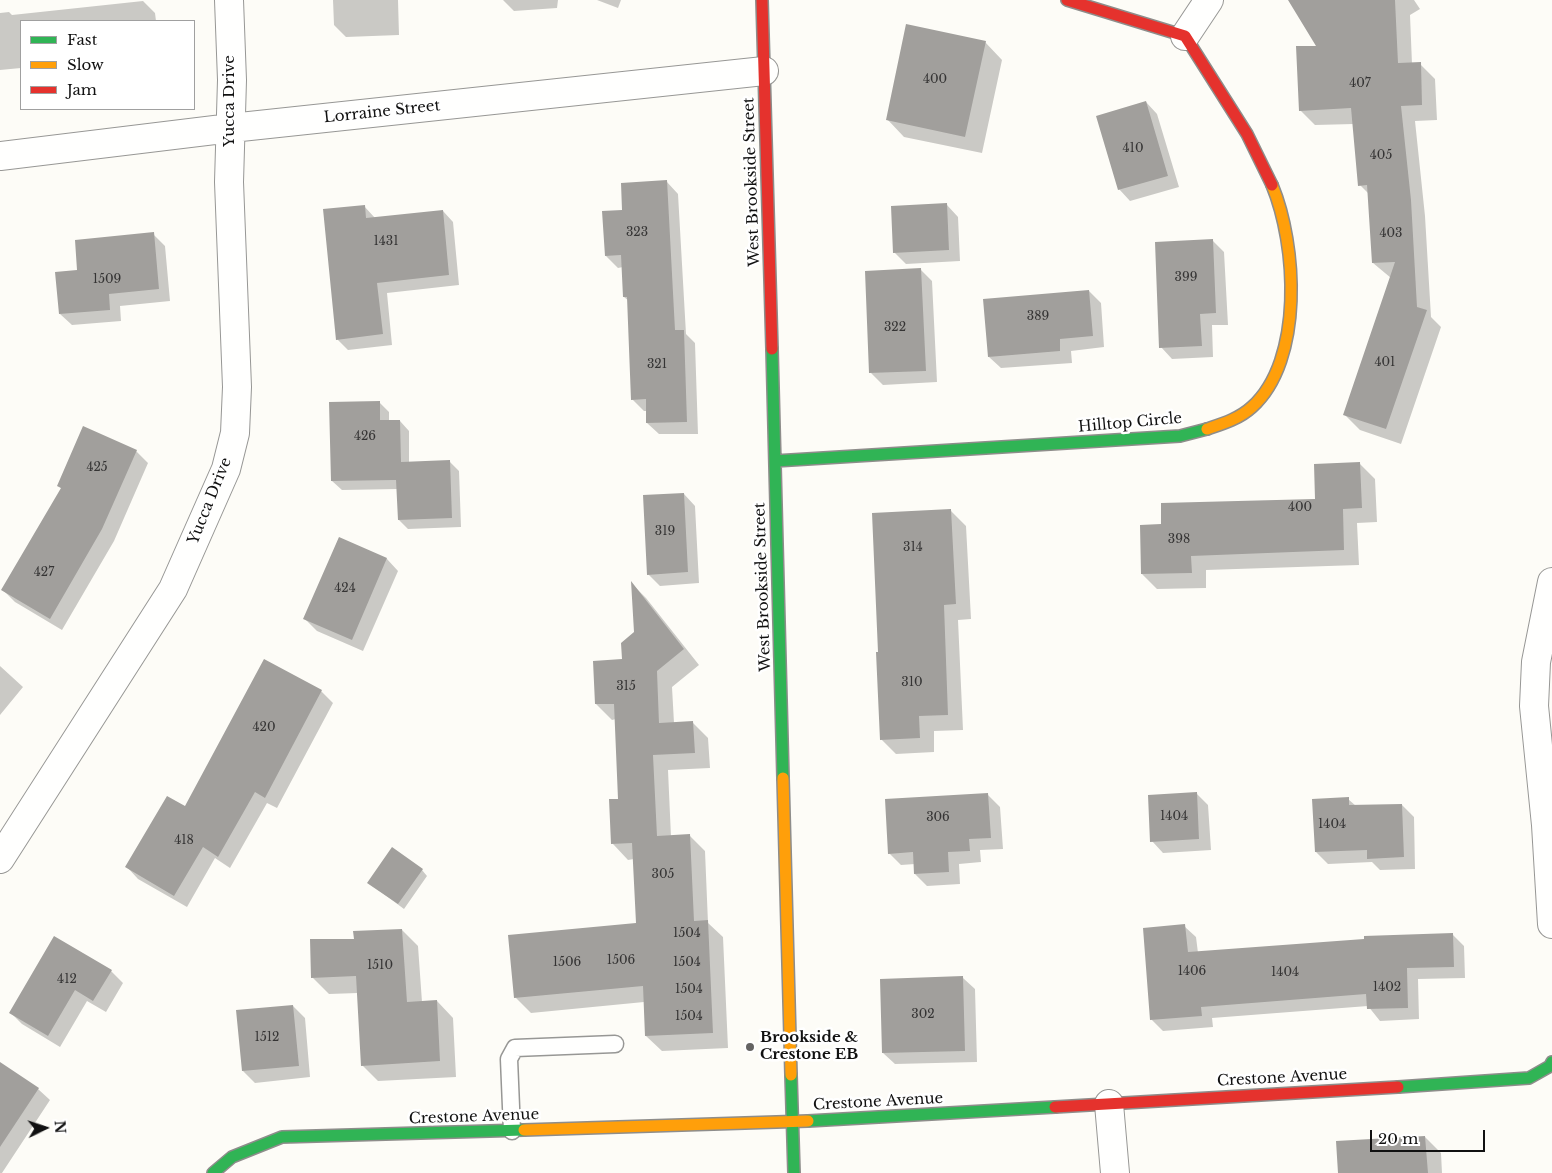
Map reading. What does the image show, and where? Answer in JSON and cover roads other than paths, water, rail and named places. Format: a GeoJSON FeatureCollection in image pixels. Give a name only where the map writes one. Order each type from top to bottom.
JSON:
{"type":"FeatureCollection","features":[{"type":"Feature","properties":{"kind":"street","name":"Yucca Drive"},"geometry":{"type":"LineString","coordinates":[[0,859],[173,589],[226,470],[235,433],[237,387],[229,182],[232,80],[229,0]]}},
{"type":"Feature","properties":{"kind":"street","name":"West Brookside Street"},"geometry":{"type":"LineString","coordinates":[[762,0],[794,1173]]}},
{"type":"Feature","properties":{"kind":"street"},"geometry":{"type":"LineString","coordinates":[[1067,0],[1185,36],[1209,0]]}},
{"type":"Feature","properties":{"kind":"street","name":"Hilltop Circle"},"geometry":{"type":"LineString","coordinates":[[774,461],[1180,436],[1217,426],[1250,408],[1272,381],[1286,344],[1292,293],[1289,240],[1278,202],[1255,148],[1185,36]]}},
{"type":"Feature","properties":{"kind":"street","name":"Lorraine Street"},"geometry":{"type":"LineString","coordinates":[[0,156],[231,128],[764,71]]}},
{"type":"Feature","properties":{"kind":"street"},"geometry":{"type":"LineString","coordinates":[[1552,582],[1536,662],[1543,687],[1534,706],[1546,825],[1552,924]]}},
{"type":"Feature","properties":{"kind":"street","name":"Crestone Avenue"},"geometry":{"type":"LineString","coordinates":[[213,1173],[232,1157],[282,1137],[793,1122],[1109,1104],[1510,1080],[1530,1078],[1551,1064]]}},
{"type":"Feature","properties":{"kind":"street"},"geometry":{"type":"LineString","coordinates":[[1109,1104],[1115,1173]]}},
{"type":"Feature","properties":{"kind":"lane"},"geometry":{"type":"LineString","coordinates":[[512,1131],[509,1059],[515,1048],[615,1044]]}},
{"type":"Feature","properties":{"kind":"place","name":"Brookside & Crestone EB"},"geometry":{"type":"Point","coordinates":[750,1047]}}]}
